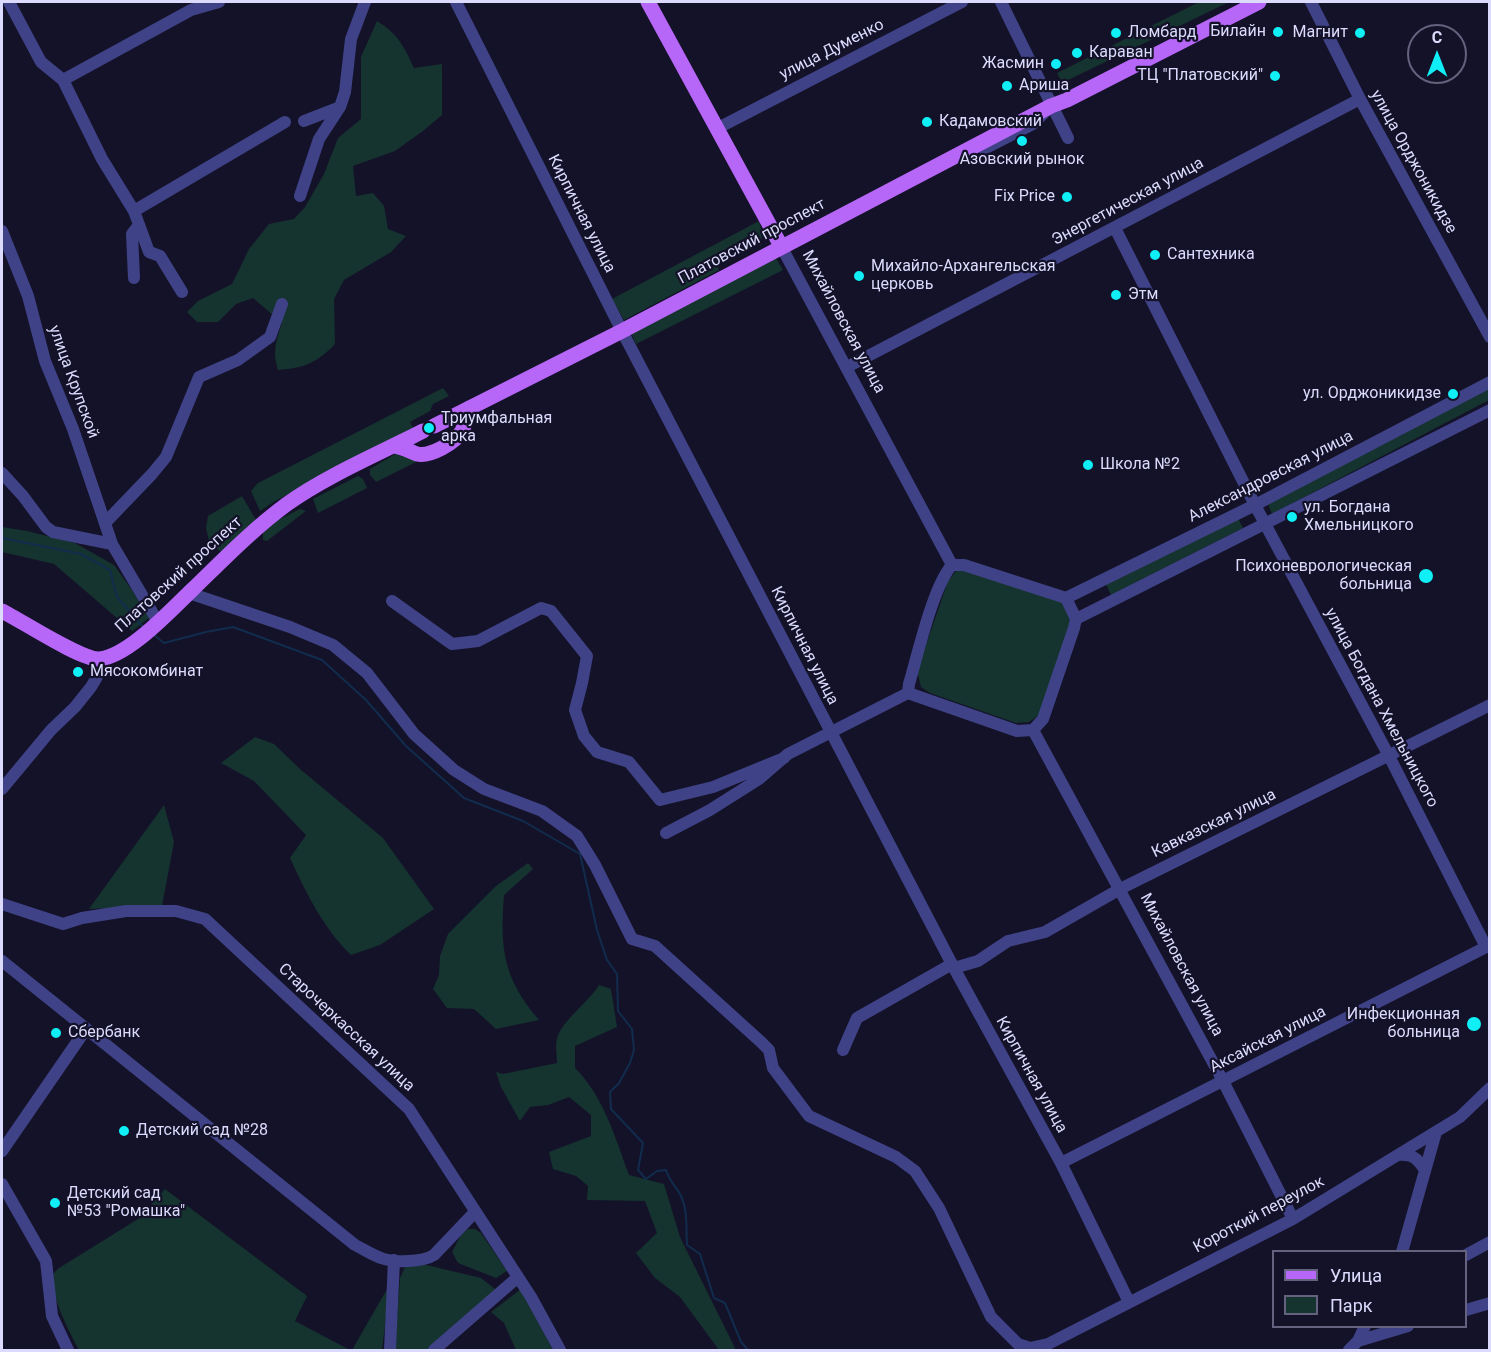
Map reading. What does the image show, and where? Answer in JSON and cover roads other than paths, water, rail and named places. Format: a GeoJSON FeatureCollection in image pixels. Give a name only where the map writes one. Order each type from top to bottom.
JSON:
{"type":"FeatureCollection","features":[{"type":"Feature","properties":{"kind":"main road","name":"Михайловская улица"},"geometry":{"type":"LineString","coordinates":[[648,2],[781,246]]}},
{"type":"Feature","properties":{"kind":"main road","name":"Платовский проспект"},"geometry":{"type":"LineString","coordinates":[[1051,106],[1077,88],[1244,2]]}},
{"type":"Feature","properties":{"kind":"main road","name":"Платовский проспект"},"geometry":{"type":"LineString","coordinates":[[97,659],[119,652],[137,640],[260,526],[289,503],[339,474],[622,331],[1051,106],[1260,2]]}},
{"type":"Feature","properties":{"kind":"main road"},"geometry":{"type":"LineString","coordinates":[[394,446],[405,447],[416,453],[427,455],[446,446],[462,432],[469,408]]}},
{"type":"Feature","properties":{"kind":"main road"},"geometry":{"type":"LineString","coordinates":[[2,611],[83,656],[97,659]]}},
{"type":"Feature","properties":{"kind":"street"},"geometry":{"type":"LineString","coordinates":[[9,2],[41,62],[63,80],[102,159],[134,211],[149,252],[160,256],[182,292]]}},
{"type":"Feature","properties":{"kind":"street"},"geometry":{"type":"LineString","coordinates":[[63,80],[191,10],[219,2]]}},
{"type":"Feature","properties":{"kind":"street"},"geometry":{"type":"LineString","coordinates":[[300,196],[319,140],[340,107],[345,92],[351,39],[365,2]]}},
{"type":"Feature","properties":{"kind":"street","name":"Кирпичная улица"},"geometry":{"type":"LineString","coordinates":[[456,2],[622,331],[953,966],[1061,1163],[1129,1302]]}},
{"type":"Feature","properties":{"kind":"street","name":"улица Думенко"},"geometry":{"type":"LineString","coordinates":[[718,128],[962,2]]}},
{"type":"Feature","properties":{"kind":"street"},"geometry":{"type":"LineString","coordinates":[[1001,2],[1068,138]]}},
{"type":"Feature","properties":{"kind":"street","name":"улица Орджоникидзе"},"geometry":{"type":"LineString","coordinates":[[1311,2],[1360,99],[1490,337]]}},
{"type":"Feature","properties":{"kind":"street","name":"Энергетическая улица"},"geometry":{"type":"LineString","coordinates":[[847,367],[1360,99]]}},
{"type":"Feature","properties":{"kind":"street"},"geometry":{"type":"LineString","coordinates":[[304,122],[340,107]]}},
{"type":"Feature","properties":{"kind":"street"},"geometry":{"type":"LineString","coordinates":[[134,211],[285,122]]}},
{"type":"Feature","properties":{"kind":"street"},"geometry":{"type":"LineString","coordinates":[[134,278],[132,234],[139,225]]}},
{"type":"Feature","properties":{"kind":"street","name":"улица Богдана Хмельницкого"},"geometry":{"type":"LineString","coordinates":[[1115,228],[1265,525],[1488,946]]}},
{"type":"Feature","properties":{"kind":"street","name":"улица Крупской"},"geometry":{"type":"LineString","coordinates":[[2,231],[28,296],[45,361],[73,429],[112,544],[158,622]]}},
{"type":"Feature","properties":{"kind":"street","name":"Михайловская улица"},"geometry":{"type":"LineString","coordinates":[[781,246],[952,565]]}},
{"type":"Feature","properties":{"kind":"street"},"geometry":{"type":"LineString","coordinates":[[105,523],[166,456],[199,377],[237,360],[270,337],[282,304]]}},
{"type":"Feature","properties":{"kind":"street","name":"Александровская улица"},"geometry":{"type":"LineString","coordinates":[[1066,598],[1255,505],[1490,382]]}},
{"type":"Feature","properties":{"kind":"street"},"geometry":{"type":"LineString","coordinates":[[392,601],[452,644],[478,641],[541,608],[551,611],[587,656],[575,710],[584,736],[597,752],[629,762],[660,801],[713,787],[784,758],[908,693],[1017,731],[1033,730],[1043,719],[1077,619],[1490,410]]}},
{"type":"Feature","properties":{"kind":"street"},"geometry":{"type":"LineString","coordinates":[[2,473],[46,527],[53,532],[112,544]]}},
{"type":"Feature","properties":{"kind":"street"},"geometry":{"type":"LineString","coordinates":[[908,693],[936,596],[945,574],[952,565],[964,565],[1066,598],[1077,619]]}},
{"type":"Feature","properties":{"kind":"street","name":"Короткий переулок"},"geometry":{"type":"LineString","coordinates":[[189,593],[290,627],[333,645],[367,673],[414,734],[454,770],[484,789],[542,811],[577,836],[595,865],[632,939],[655,946],[761,1042],[769,1050],[773,1068],[809,1116],[896,1157],[915,1171],[939,1209],[991,1317],[1018,1344],[1030,1348],[1050,1347],[1129,1302],[1293,1219],[1436,1132],[1460,1116],[1490,1088]]}},
{"type":"Feature","properties":{"kind":"street"},"geometry":{"type":"LineString","coordinates":[[2,789],[51,730],[75,707],[91,687],[97,677],[97,659]]}},
{"type":"Feature","properties":{"kind":"street","name":"Кавказская улица"},"geometry":{"type":"LineString","coordinates":[[843,1050],[857,1018],[953,966],[978,961],[1008,940],[1045,932],[1120,889],[1490,705]]}},
{"type":"Feature","properties":{"kind":"street","name":"Михайловская улица"},"geometry":{"type":"LineString","coordinates":[[1033,730],[1223,1081],[1293,1219]]}},
{"type":"Feature","properties":{"kind":"street"},"geometry":{"type":"LineString","coordinates":[[666,833],[710,810],[759,779],[784,758]]}},
{"type":"Feature","properties":{"kind":"street","name":"Старочеркасская улица"},"geometry":{"type":"LineString","coordinates":[[2,904],[63,924],[126,910],[176,911],[205,919],[409,1109],[518,1277],[560,1350]]}},
{"type":"Feature","properties":{"kind":"street","name":"Аксайская улица"},"geometry":{"type":"LineString","coordinates":[[1061,1163],[1488,946]]}},
{"type":"Feature","properties":{"kind":"street"},"geometry":{"type":"LineString","coordinates":[[2,961],[355,1245],[383,1259],[428,1258],[434,1255],[475,1212]]}},
{"type":"Feature","properties":{"kind":"street"},"geometry":{"type":"LineString","coordinates":[[2,1151],[86,1029]]}},
{"type":"Feature","properties":{"kind":"street"},"geometry":{"type":"LineString","coordinates":[[1402,1250],[1436,1132]]}},
{"type":"Feature","properties":{"kind":"street"},"geometry":{"type":"LineString","coordinates":[[1397,1155],[1410,1154],[1416,1157],[1425,1170]]}},
{"type":"Feature","properties":{"kind":"street"},"geometry":{"type":"LineString","coordinates":[[2,1184],[46,1261],[52,1316],[69,1350]]}},
{"type":"Feature","properties":{"kind":"street"},"geometry":{"type":"LineString","coordinates":[[1467,1254],[1490,1242]]}},
{"type":"Feature","properties":{"kind":"street"},"geometry":{"type":"LineString","coordinates":[[390,1350],[394,1260]]}},
{"type":"Feature","properties":{"kind":"street"},"geometry":{"type":"LineString","coordinates":[[434,1350],[518,1277]]}},
{"type":"Feature","properties":{"kind":"street"},"geometry":{"type":"LineString","coordinates":[[1467,1310],[1490,1303]]}},
{"type":"Feature","properties":{"kind":"street"},"geometry":{"type":"LineString","coordinates":[[1353,1346],[1364,1328]]}},
{"type":"Feature","properties":{"kind":"street"},"geometry":{"type":"LineString","coordinates":[[1353,1346],[1402,1328]]}},
{"type":"Feature","properties":{"kind":"waterway"},"geometry":{"type":"LineString","coordinates":[[2,538],[81,554],[110,570],[117,597],[144,628]]}},
{"type":"Feature","properties":{"kind":"waterway"},"geometry":{"type":"LineString","coordinates":[[154,635],[164,643],[233,627],[322,660],[366,700],[406,746],[464,798],[523,821],[580,854],[597,930],[607,960],[617,974],[618,1011],[632,1029],[634,1050],[619,1083],[610,1092],[611,1109],[643,1143],[638,1170],[646,1179],[657,1171],[666,1170],[679,1192],[686,1214],[687,1245],[700,1254],[714,1298],[725,1303],[741,1342],[748,1350]]}},
{"type":"Feature","properties":{"kind":"place","name":"Билайн"},"geometry":{"type":"Point","coordinates":[1278,32]}},
{"type":"Feature","properties":{"kind":"place","name":"Ломбард"},"geometry":{"type":"Point","coordinates":[1116,33]}},
{"type":"Feature","properties":{"kind":"place","name":"Магнит"},"geometry":{"type":"Point","coordinates":[1360,33]}},
{"type":"Feature","properties":{"kind":"place","name":"Караван"},"geometry":{"type":"Point","coordinates":[1077,53]}},
{"type":"Feature","properties":{"kind":"place","name":"Жасмин"},"geometry":{"type":"Point","coordinates":[1056,64]}},
{"type":"Feature","properties":{"kind":"place","name":"ТЦ \"Платовский\""},"geometry":{"type":"Point","coordinates":[1275,76]}},
{"type":"Feature","properties":{"kind":"place","name":"Ариша"},"geometry":{"type":"Point","coordinates":[1007,86]}},
{"type":"Feature","properties":{"kind":"place","name":"Кадамовский"},"geometry":{"type":"Point","coordinates":[927,122]}},
{"type":"Feature","properties":{"kind":"place","name":"Азовский рынок"},"geometry":{"type":"Point","coordinates":[1022,141]}},
{"type":"Feature","properties":{"kind":"place","name":"Fix Price"},"geometry":{"type":"Point","coordinates":[1067,197]}},
{"type":"Feature","properties":{"kind":"place","name":"Сантехника"},"geometry":{"type":"Point","coordinates":[1155,255]}},
{"type":"Feature","properties":{"kind":"place","name":"Михайло-Архангельская церковь"},"geometry":{"type":"Point","coordinates":[859,276]}},
{"type":"Feature","properties":{"kind":"place","name":"Этм"},"geometry":{"type":"Point","coordinates":[1116,295]}},
{"type":"Feature","properties":{"kind":"place","name":"ул. Орджоникидзе"},"geometry":{"type":"Point","coordinates":[1453,394]}},
{"type":"Feature","properties":{"kind":"place","name":"Триумфальная арка"},"geometry":{"type":"Point","coordinates":[429,428]}},
{"type":"Feature","properties":{"kind":"place","name":"Школа №2"},"geometry":{"type":"Point","coordinates":[1088,465]}},
{"type":"Feature","properties":{"kind":"place","name":"ул. Богдана Хмельницкого"},"geometry":{"type":"Point","coordinates":[1292,517]}},
{"type":"Feature","properties":{"kind":"place","name":"Психоневрологическая больница"},"geometry":{"type":"Point","coordinates":[1426,576]}},
{"type":"Feature","properties":{"kind":"place","name":"Мясокомбинат"},"geometry":{"type":"Point","coordinates":[78,672]}},
{"type":"Feature","properties":{"kind":"place","name":"Инфекционная больница"},"geometry":{"type":"Point","coordinates":[1474,1024]}},
{"type":"Feature","properties":{"kind":"place","name":"Сбербанк"},"geometry":{"type":"Point","coordinates":[56,1033]}},
{"type":"Feature","properties":{"kind":"place","name":"Детский сад №28"},"geometry":{"type":"Point","coordinates":[124,1131]}},
{"type":"Feature","properties":{"kind":"place","name":"Детский сад №53 \"Ромашка\""},"geometry":{"type":"Point","coordinates":[55,1203]}}]}
